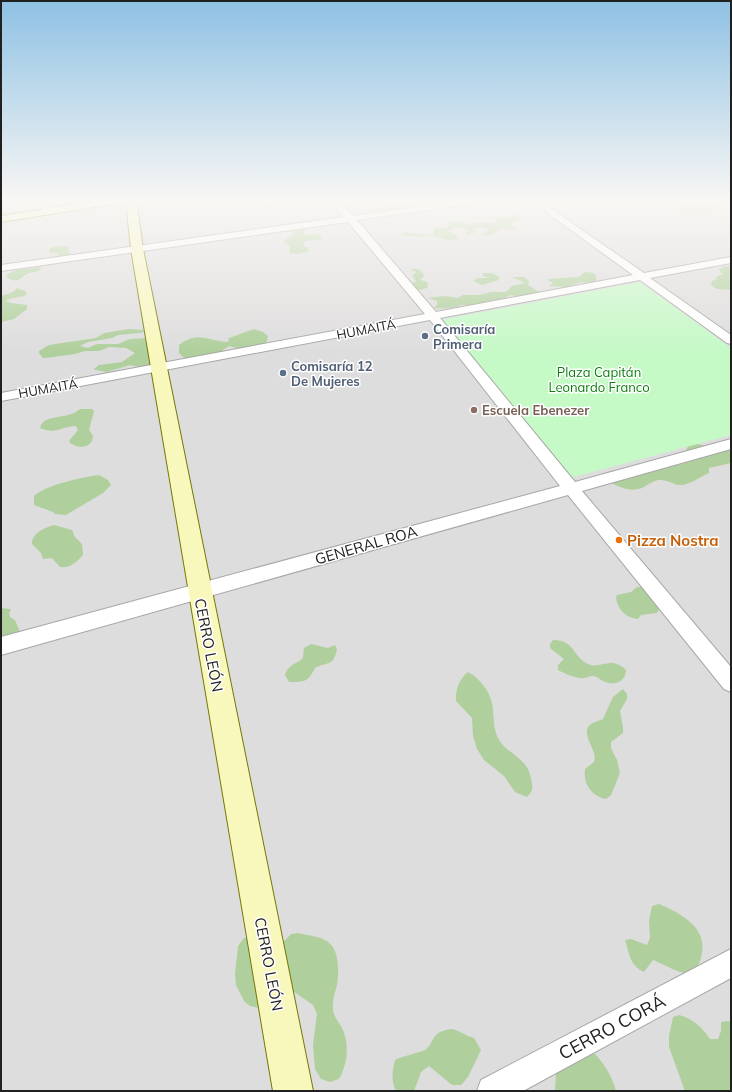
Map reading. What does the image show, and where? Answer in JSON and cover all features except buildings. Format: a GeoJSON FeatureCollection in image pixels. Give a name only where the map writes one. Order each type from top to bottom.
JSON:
{"type":"FeatureCollection","features":[{"type":"Feature","properties":{"kind":"street"},"geometry":{"type":"LineString","coordinates":[[1,268],[129,250]]}},
{"type":"Feature","properties":{"kind":"street","name":"CERRO LEÓN"},"geometry":{"type":"LineString","coordinates":[[136,250],[293,1091]]}},
{"type":"Feature","properties":{"kind":"street"},"geometry":{"type":"LineString","coordinates":[[377,250],[433,316],[571,488],[731,682]]}},
{"type":"Feature","properties":{"kind":"street"},"geometry":{"type":"LineString","coordinates":[[605,250],[731,340]]}},
{"type":"Feature","properties":{"kind":"street","name":"HUMAITÁ"},"geometry":{"type":"LineString","coordinates":[[1,397],[731,260]]}},
{"type":"Feature","properties":{"kind":"street","name":"GENERAL ROA"},"geometry":{"type":"LineString","coordinates":[[1,646],[731,444]]}},
{"type":"Feature","properties":{"kind":"street","name":"CERRO CORÁ"},"geometry":{"type":"LineString","coordinates":[[492,1091],[731,963]]}},
{"type":"Feature","properties":{"kind":"shaded area"},"geometry":{"type":"Polygon","coordinates":[[[1,250],[731,250],[731,1091],[1,1091],[1,250]]]}},
{"type":"Feature","properties":{"kind":"green space"},"geometry":{"type":"Polygon","coordinates":[[[49,250],[68,250],[71,254],[60,257],[57,256],[58,253],[50,253],[49,250]]]}},
{"type":"Feature","properties":{"kind":"green space"},"geometry":{"type":"Polygon","coordinates":[[[289,250],[309,250],[308,252],[298,254],[290,253],[289,250]]]}},
{"type":"Feature","properties":{"kind":"green space"},"geometry":{"type":"Polygon","coordinates":[[[726,266],[731,267],[731,290],[717,289],[711,285],[712,281],[717,279],[716,277],[723,274],[719,269],[726,266]]]}},
{"type":"Feature","properties":{"kind":"green space"},"geometry":{"type":"Polygon","coordinates":[[[37,267],[41,269],[29,273],[19,280],[6,277],[16,270],[37,267]]]}},
{"type":"Feature","properties":{"kind":"green space"},"geometry":{"type":"Polygon","coordinates":[[[418,269],[423,273],[424,276],[420,280],[427,282],[427,288],[420,290],[413,289],[411,284],[416,281],[412,276],[416,272],[411,270],[418,269]]]}},
{"type":"Feature","properties":{"kind":"green space"},"geometry":{"type":"Polygon","coordinates":[[[585,272],[596,275],[596,281],[593,283],[581,282],[567,287],[549,286],[553,283],[548,280],[549,279],[579,277],[585,272]]]}},
{"type":"Feature","properties":{"kind":"green space"},"geometry":{"type":"Polygon","coordinates":[[[483,273],[492,273],[499,277],[499,280],[482,285],[473,281],[477,278],[489,278],[483,276],[483,273]]]}},
{"type":"Feature","properties":{"kind":"green space"},"geometry":{"type":"Polygon","coordinates":[[[512,277],[524,277],[529,281],[528,285],[539,292],[522,297],[510,295],[500,301],[488,301],[483,305],[460,305],[457,307],[446,308],[434,308],[437,301],[427,298],[446,296],[457,298],[463,295],[506,292],[512,286],[525,283],[512,277]]]}},
{"type":"Feature","properties":{"kind":"green space","name":"Plaza Capitán Leonardo Franco"},"geometry":{"type":"Polygon","coordinates":[[[640,282],[731,348],[731,435],[566,479],[436,321],[640,282]]]}},
{"type":"Feature","properties":{"kind":"green space"},"geometry":{"type":"Polygon","coordinates":[[[17,288],[25,291],[27,294],[11,298],[6,301],[27,305],[27,309],[14,319],[1,322],[1,296],[13,292],[17,288]]]}},
{"type":"Feature","properties":{"kind":"green space"},"geometry":{"type":"Polygon","coordinates":[[[129,329],[146,330],[141,333],[118,335],[112,338],[88,342],[80,346],[88,348],[97,344],[118,344],[130,339],[147,338],[153,364],[139,367],[130,365],[107,372],[94,369],[99,365],[122,362],[135,353],[126,348],[109,347],[99,351],[85,351],[46,358],[43,358],[39,353],[39,351],[49,345],[96,338],[104,333],[129,329]]]}},
{"type":"Feature","properties":{"kind":"green space"},"geometry":{"type":"Polygon","coordinates":[[[254,329],[263,332],[268,336],[266,344],[240,349],[229,346],[223,350],[222,353],[185,359],[179,353],[179,345],[192,338],[198,337],[228,342],[229,338],[254,329]]]}},
{"type":"Feature","properties":{"kind":"green space"},"geometry":{"type":"Polygon","coordinates":[[[80,409],[92,409],[94,411],[89,430],[93,436],[90,444],[79,447],[70,443],[69,441],[78,430],[76,426],[50,431],[40,428],[44,421],[48,419],[71,414],[80,409]]]}},
{"type":"Feature","properties":{"kind":"green space"},"geometry":{"type":"Polygon","coordinates":[[[696,444],[728,449],[731,452],[731,463],[709,468],[709,473],[683,485],[665,480],[659,480],[642,488],[632,490],[623,488],[606,480],[605,473],[611,471],[637,469],[658,464],[681,465],[688,461],[686,450],[689,445],[696,444]]]}},
{"type":"Feature","properties":{"kind":"green space"},"geometry":{"type":"Polygon","coordinates":[[[99,475],[108,480],[111,485],[103,493],[66,515],[55,514],[34,505],[34,496],[47,488],[74,480],[99,475]]]}},
{"type":"Feature","properties":{"kind":"green space"},"geometry":{"type":"Polygon","coordinates":[[[54,525],[72,530],[75,537],[82,544],[83,555],[70,566],[60,567],[52,558],[43,559],[41,553],[32,544],[34,536],[43,529],[54,525]]]}},
{"type":"Feature","properties":{"kind":"green space"},"geometry":{"type":"Polygon","coordinates":[[[637,587],[643,587],[661,606],[657,613],[641,615],[638,619],[623,613],[617,602],[617,595],[631,592],[637,587]]]}},
{"type":"Feature","properties":{"kind":"green space"},"geometry":{"type":"Polygon","coordinates":[[[1,608],[10,609],[10,617],[15,620],[20,632],[13,643],[1,647],[1,608]]]}},
{"type":"Feature","properties":{"kind":"green space"},"geometry":{"type":"Polygon","coordinates":[[[553,640],[570,645],[579,657],[588,664],[597,665],[610,663],[620,666],[626,670],[624,678],[621,681],[611,683],[594,676],[585,678],[575,677],[558,670],[558,665],[564,659],[550,648],[550,644],[553,640]]]}},
{"type":"Feature","properties":{"kind":"green space"},"geometry":{"type":"Polygon","coordinates":[[[311,644],[328,648],[335,645],[337,650],[334,659],[329,663],[315,668],[308,679],[299,682],[289,682],[285,675],[287,671],[292,665],[302,659],[304,648],[311,644]]]}},
{"type":"Feature","properties":{"kind":"green space"},"geometry":{"type":"Polygon","coordinates":[[[468,672],[480,681],[491,698],[495,730],[500,741],[526,766],[530,774],[532,788],[531,793],[527,797],[515,792],[504,776],[484,760],[477,749],[473,736],[472,718],[456,701],[456,693],[459,685],[468,672]]]}},
{"type":"Feature","properties":{"kind":"green space"},"geometry":{"type":"Polygon","coordinates":[[[623,689],[627,694],[627,699],[620,711],[623,733],[611,742],[611,748],[617,760],[620,773],[611,795],[606,799],[592,792],[585,780],[585,769],[594,762],[595,758],[588,738],[587,730],[591,724],[603,719],[613,697],[623,689]]]}},
{"type":"Feature","properties":{"kind":"green space"},"geometry":{"type":"Polygon","coordinates":[[[659,904],[686,918],[693,925],[702,940],[700,961],[692,972],[680,972],[653,960],[644,972],[633,963],[631,959],[625,940],[631,939],[647,945],[650,938],[649,921],[652,906],[659,904]]]}},
{"type":"Feature","properties":{"kind":"green space"},"geometry":{"type":"Polygon","coordinates":[[[298,933],[325,940],[332,946],[336,954],[338,976],[333,1000],[333,1011],[344,1032],[347,1052],[339,1079],[330,1082],[321,1079],[315,1069],[313,1045],[317,1014],[313,1005],[283,984],[265,1000],[259,1008],[250,1006],[244,1001],[236,985],[235,974],[238,946],[244,938],[251,938],[273,953],[291,934],[298,933]]]}},
{"type":"Feature","properties":{"kind":"green space"},"geometry":{"type":"Polygon","coordinates":[[[679,1015],[697,1024],[710,1039],[718,1039],[721,1031],[721,1022],[729,1021],[731,1023],[731,1091],[685,1091],[669,1047],[669,1036],[673,1017],[679,1015]]]}},
{"type":"Feature","properties":{"kind":"green space"},"geometry":{"type":"Polygon","coordinates":[[[451,1029],[474,1038],[481,1050],[468,1077],[461,1085],[452,1085],[429,1066],[421,1072],[414,1091],[396,1091],[392,1076],[395,1060],[425,1050],[429,1047],[438,1034],[451,1029]]]}},
{"type":"Feature","properties":{"kind":"green space"},"geometry":{"type":"Polygon","coordinates":[[[593,1052],[607,1070],[616,1091],[555,1091],[556,1072],[593,1052]]]}},
{"type":"Feature","properties":{"kind":"place","name":"Comisaría Primera"},"geometry":{"type":"Point","coordinates":[425,336]}},
{"type":"Feature","properties":{"kind":"place","name":"Comisaría 12 De Mujeres"},"geometry":{"type":"Point","coordinates":[283,373]}},
{"type":"Feature","properties":{"kind":"place","name":"Escuela Ebenezer"},"geometry":{"type":"Point","coordinates":[474,410]}},
{"type":"Feature","properties":{"kind":"place","name":"Pizza Nostra"},"geometry":{"type":"Point","coordinates":[619,540]}}]}
